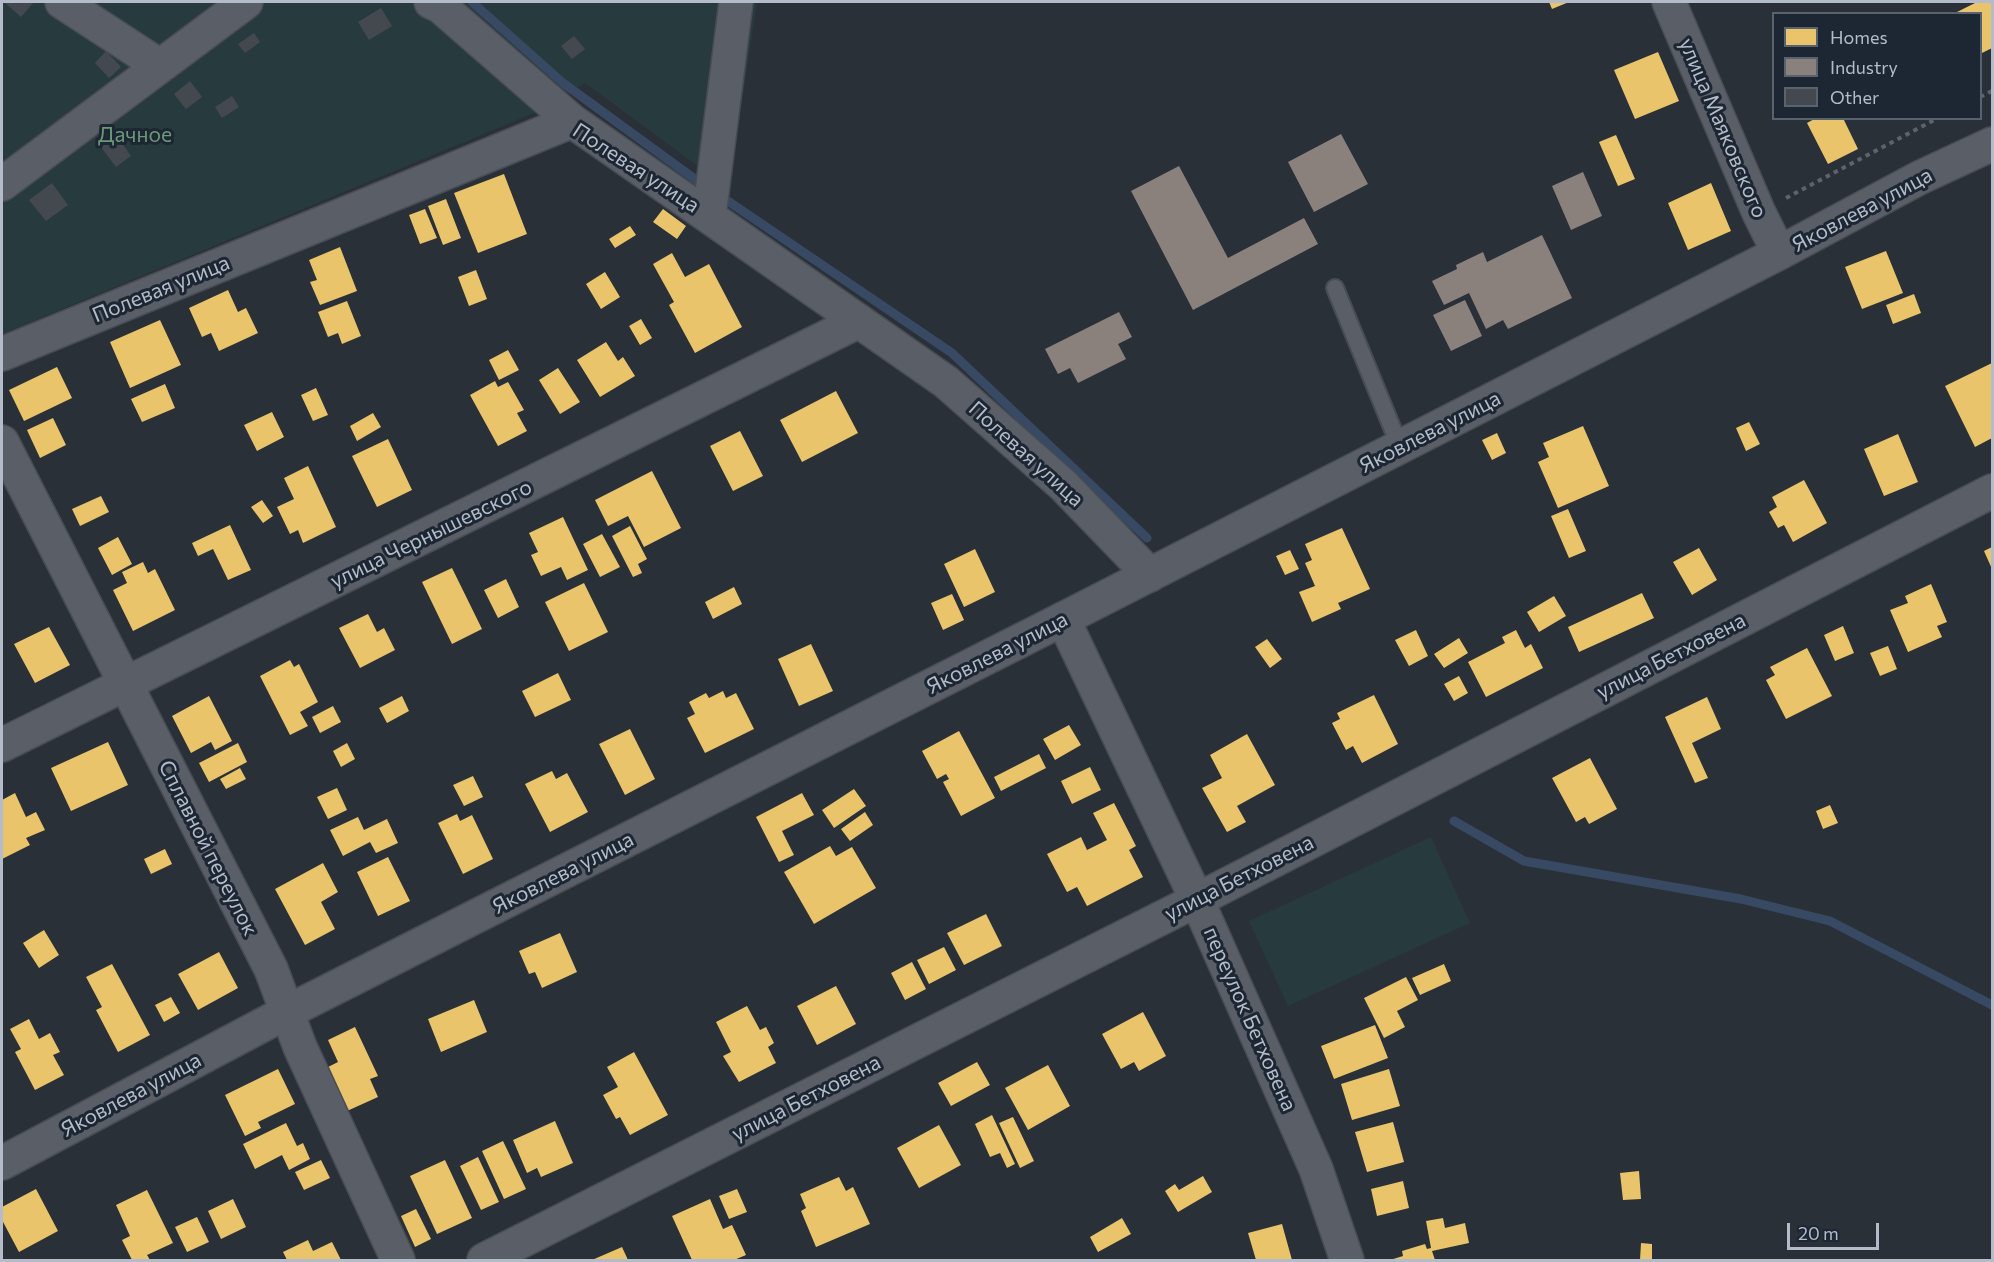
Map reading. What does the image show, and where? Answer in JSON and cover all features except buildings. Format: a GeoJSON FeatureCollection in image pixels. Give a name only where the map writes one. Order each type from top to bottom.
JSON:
{"type":"FeatureCollection","features":[{"type":"Feature","properties":{"kind":"street"},"geometry":{"type":"LineString","coordinates":[[62,2],[160,66]]}},
{"type":"Feature","properties":{"kind":"street"},"geometry":{"type":"LineString","coordinates":[[2,184],[246,2]]}},
{"type":"Feature","properties":{"kind":"street"},"geometry":{"type":"LineString","coordinates":[[431,2],[440,6],[572,121]]}},
{"type":"Feature","properties":{"kind":"street"},"geometry":{"type":"LineString","coordinates":[[709,216],[736,2]]}},
{"type":"Feature","properties":{"kind":"street","name":"улица Маяковского"},"geometry":{"type":"LineString","coordinates":[[1669,2],[1759,213],[1779,253]]}},
{"type":"Feature","properties":{"kind":"street","name":"Полевая улица"},"geometry":{"type":"LineString","coordinates":[[2,354],[572,121],[946,382],[1063,485],[1150,575]]}},
{"type":"Feature","properties":{"kind":"street","name":"Яковлева улица"},"geometry":{"type":"LineString","coordinates":[[2,1163],[287,1012],[1150,575],[1779,253],[1919,178],[1992,144]]}},
{"type":"Feature","properties":{"kind":"street","name":"улица Чернышевского"},"geometry":{"type":"LineString","coordinates":[[2,745],[860,321]]}},
{"type":"Feature","properties":{"kind":"street","name":"Сплавной переулок"},"geometry":{"type":"LineString","coordinates":[[2,442],[124,686],[271,969],[300,1047],[398,1260]]}},
{"type":"Feature","properties":{"kind":"street","name":"улица Бетховена"},"geometry":{"type":"LineString","coordinates":[[483,1260],[1197,900],[1992,491]]}},
{"type":"Feature","properties":{"kind":"street","name":"переулок Бетховена"},"geometry":{"type":"LineString","coordinates":[[1063,619],[1197,900],[1316,1169],[1347,1260]]}},
{"type":"Feature","properties":{"kind":"lane"},"geometry":{"type":"LineString","coordinates":[[1335,288],[1400,447]]}},
{"type":"Feature","properties":{"kind":"path"},"geometry":{"type":"LineString","coordinates":[[1759,213],[1934,120]]}},
{"type":"Feature","properties":{"kind":"green space","name":"Дачное"},"geometry":{"type":"Polygon","coordinates":[[[2,2],[757,2],[729,189],[585,83],[534,113],[2,334],[2,2]]]}},
{"type":"Feature","properties":{"kind":"green space"},"geometry":{"type":"Polygon","coordinates":[[[1431,837],[1470,923],[1288,1006],[1249,921],[1431,837]]]}},
{"type":"Feature","properties":{"kind":"waterway"},"geometry":{"type":"LineString","coordinates":[[472,2],[563,83],[707,188]]}},
{"type":"Feature","properties":{"kind":"waterway"},"geometry":{"type":"LineString","coordinates":[[719,195],[952,353],[1147,538]]}},
{"type":"Feature","properties":{"kind":"waterway"},"geometry":{"type":"LineString","coordinates":[[1454,821],[1524,861],[1741,899],[1830,921],[1992,1005]]}}]}
